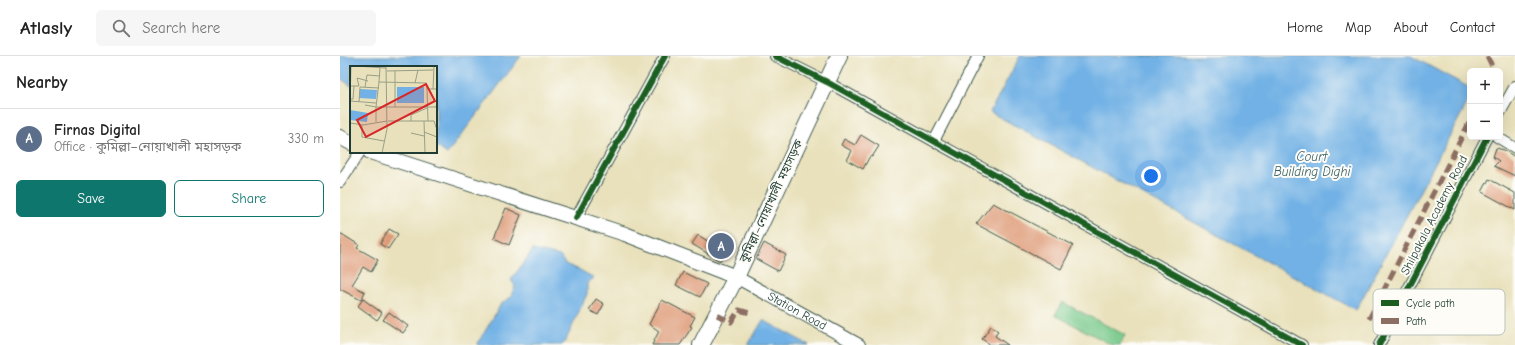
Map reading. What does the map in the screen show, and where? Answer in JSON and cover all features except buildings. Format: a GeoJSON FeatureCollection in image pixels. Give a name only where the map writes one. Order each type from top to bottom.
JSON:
{"type":"FeatureCollection","features":[{"type":"Feature","properties":{"kind":"highway","name":"কুমিল্লা–নোয়াখালী মহাসড়ক"},"geometry":{"type":"LineString","coordinates":[[701,345],[736,277],[839,56]]}},
{"type":"Feature","properties":{"kind":"main road"},"geometry":{"type":"LineString","coordinates":[[340,137],[350,142]]}},
{"type":"Feature","properties":{"kind":"main road"},"geometry":{"type":"LineString","coordinates":[[373,153],[625,234],[736,277]]}},
{"type":"Feature","properties":{"kind":"street"},"geometry":{"type":"LineString","coordinates":[[576,218],[664,56]]}},
{"type":"Feature","properties":{"kind":"street"},"geometry":{"type":"LineString","coordinates":[[775,56],[827,82],[1302,345]]}},
{"type":"Feature","properties":{"kind":"street"},"geometry":{"type":"LineString","coordinates":[[934,141],[978,56]]}},
{"type":"Feature","properties":{"kind":"street"},"geometry":{"type":"LineString","coordinates":[[1503,108],[1515,86]]}},
{"type":"Feature","properties":{"kind":"street","name":"Shilpakala Academy Road"},"geometry":{"type":"LineString","coordinates":[[1408,289],[1485,140]]}},
{"type":"Feature","properties":{"kind":"street"},"geometry":{"type":"LineString","coordinates":[[1502,140],[1515,148]]}},
{"type":"Feature","properties":{"kind":"street"},"geometry":{"type":"LineString","coordinates":[[340,182],[359,153]]}},
{"type":"Feature","properties":{"kind":"street","name":"Station Road"},"geometry":{"type":"LineString","coordinates":[[736,277],[859,345]]}},
{"type":"Feature","properties":{"kind":"street","name":"Shilpakala Academy Road"},"geometry":{"type":"LineString","coordinates":[[1379,345],[1384,335]]}},
{"type":"Feature","properties":{"kind":"green space"},"geometry":{"type":"Polygon","coordinates":[[[1062,302],[1125,335],[1120,345],[1112,345],[1055,315],[1062,302]]]}},
{"type":"Feature","properties":{"kind":"water"},"geometry":{"type":"Polygon","coordinates":[[[340,56],[521,56],[447,154],[437,147],[437,66],[350,66],[350,85],[340,78],[340,56]]]}},
{"type":"Feature","properties":{"kind":"water","name":"Court Building Dighi"},"geometry":{"type":"Polygon","coordinates":[[[1020,56],[1411,56],[1467,86],[1467,104],[1356,310],[990,112],[1020,56]]]}},
{"type":"Feature","properties":{"kind":"water"},"geometry":{"type":"Polygon","coordinates":[[[533,250],[560,256],[565,264],[594,278],[587,283],[587,294],[566,340],[562,345],[477,345],[501,304],[510,298],[515,286],[511,280],[533,250]]]}},
{"type":"Feature","properties":{"kind":"water"},"geometry":{"type":"Polygon","coordinates":[[[763,320],[809,345],[748,345],[763,320]]]}},
{"type":"Feature","properties":{"kind":"marked path"},"geometry":{"type":"LineString","coordinates":[[1487,56],[1492,68]]}},
{"type":"Feature","properties":{"kind":"marked path"},"geometry":{"type":"LineString","coordinates":[[1384,289],[1467,127]]}},
{"type":"Feature","properties":{"kind":"marked path"},"geometry":{"type":"LineString","coordinates":[[717,315],[731,322],[739,310],[750,313]]}},
{"type":"Feature","properties":{"kind":"marked path"},"geometry":{"type":"LineString","coordinates":[[1369,319],[1373,311]]}},
{"type":"Feature","properties":{"kind":"cycle path"},"geometry":{"type":"LineString","coordinates":[[576,218],[665,56]]}},
{"type":"Feature","properties":{"kind":"cycle path"},"geometry":{"type":"LineString","coordinates":[[775,56],[827,82],[1302,345]]}},
{"type":"Feature","properties":{"kind":"cycle path"},"geometry":{"type":"LineString","coordinates":[[1408,289],[1485,140]]}},
{"type":"Feature","properties":{"kind":"cycle path"},"geometry":{"type":"LineString","coordinates":[[1379,345],[1384,335]]}},
{"type":"Feature","properties":{"kind":"place","name":"Firnas Digital"},"geometry":{"type":"Point","coordinates":[721,246]}}]}
